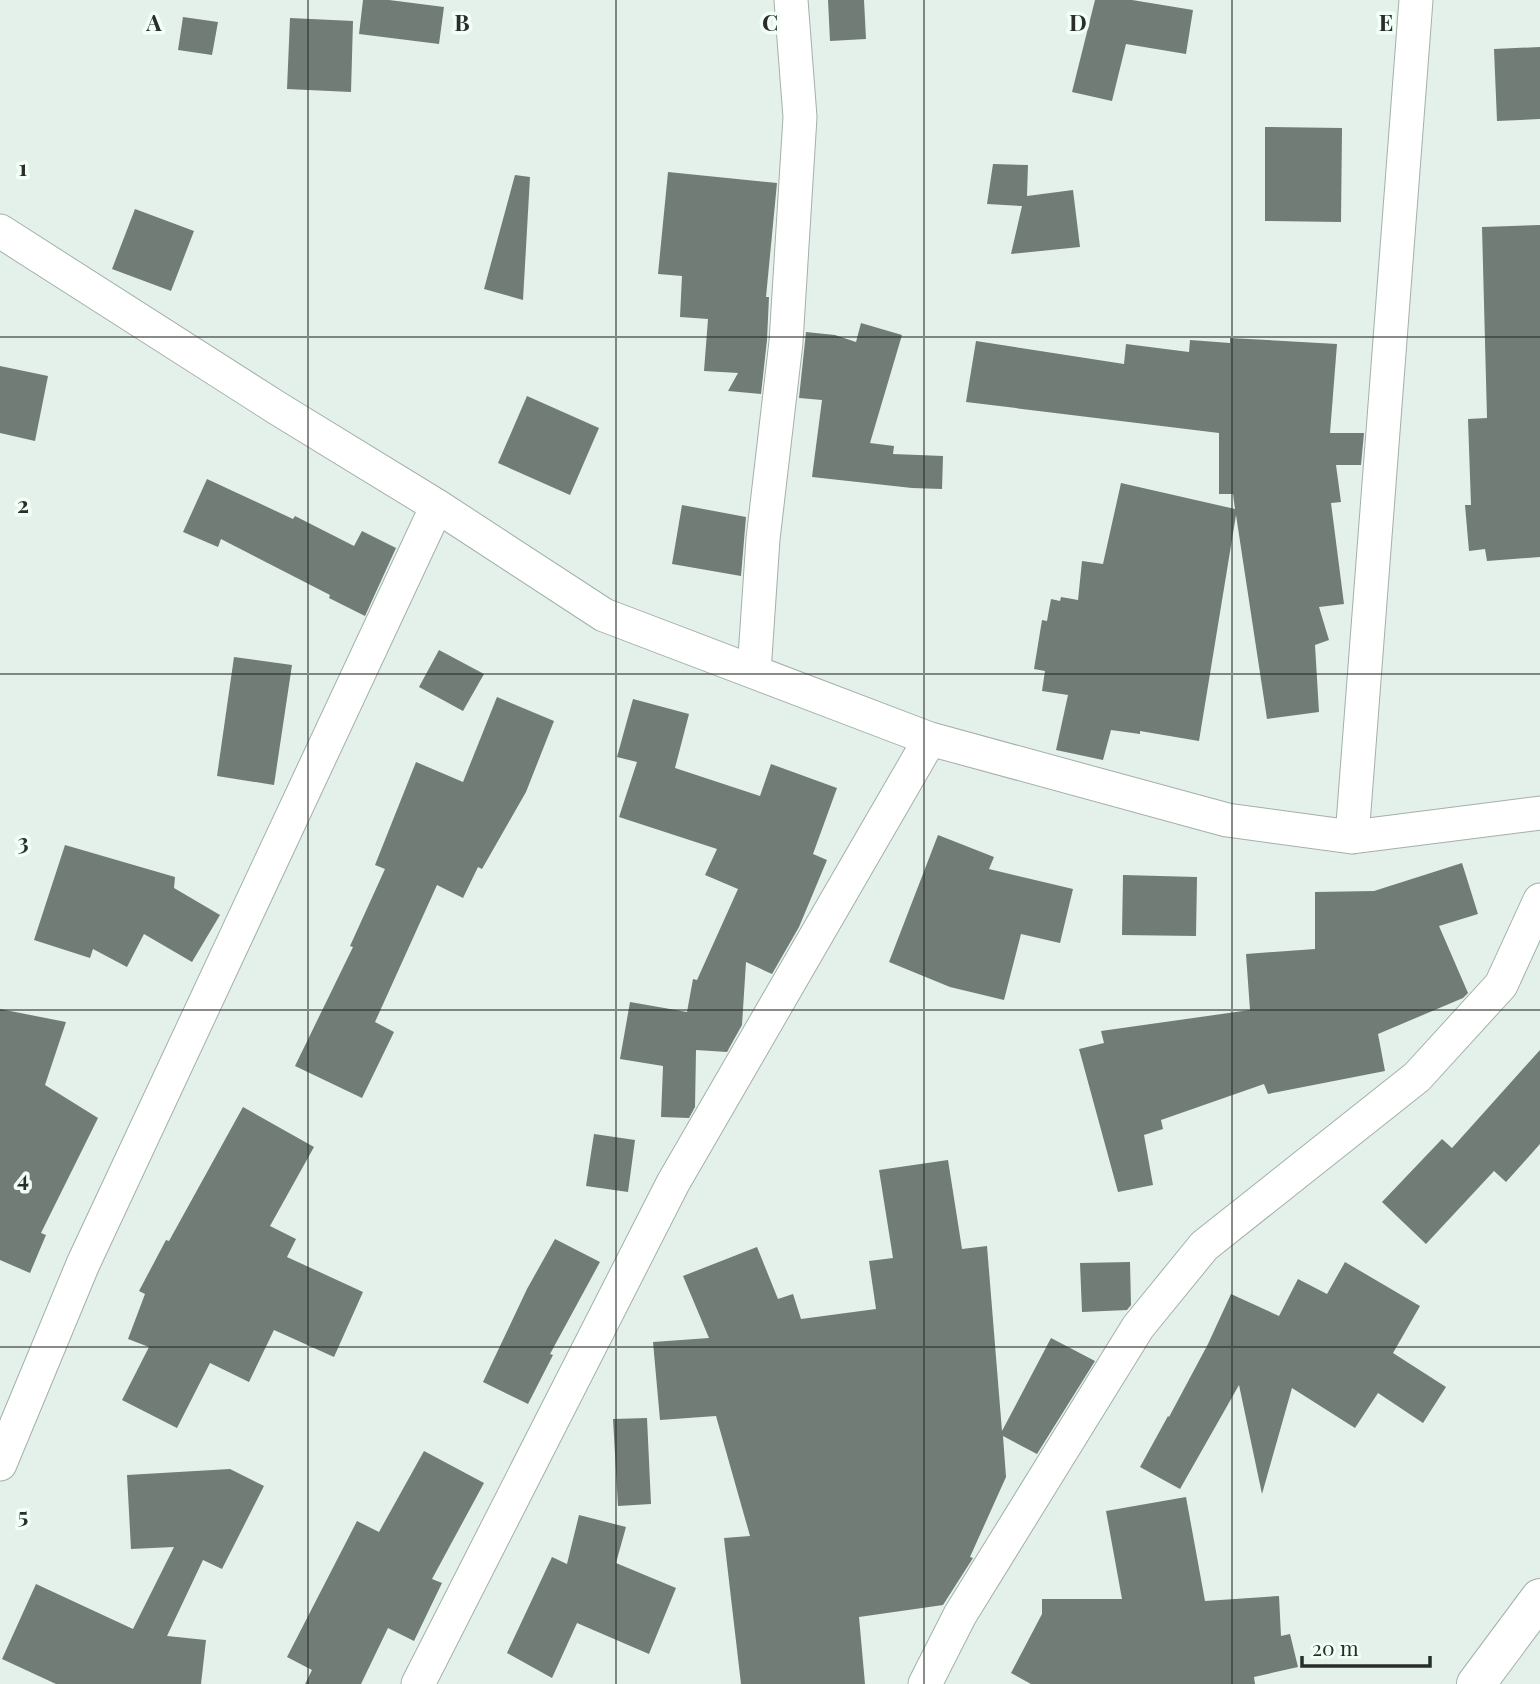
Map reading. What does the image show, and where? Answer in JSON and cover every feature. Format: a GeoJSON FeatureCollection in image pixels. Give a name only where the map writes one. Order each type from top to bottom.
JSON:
{"type":"FeatureCollection","features":[{"type":"Feature","properties":{"kind":"main road"},"geometry":{"type":"LineString","coordinates":[[1476,1684],[1540,1598]]}},
{"type":"Feature","properties":{"kind":"street"},"geometry":{"type":"LineString","coordinates":[[754,672],[762,539],[786,342],[799,130],[791,0]]}},
{"type":"Feature","properties":{"kind":"street"},"geometry":{"type":"LineString","coordinates":[[1352,837],[1416,0]]}},
{"type":"Feature","properties":{"kind":"street"},"geometry":{"type":"LineString","coordinates":[[0,231],[277,408],[437,506],[604,615],[930,739],[1227,820],[1352,837],[1540,813]]}},
{"type":"Feature","properties":{"kind":"street"},"geometry":{"type":"LineString","coordinates":[[0,1464],[83,1264],[437,506]]}},
{"type":"Feature","properties":{"kind":"street"},"geometry":{"type":"LineString","coordinates":[[418,1684],[673,1183],[930,739]]}},
{"type":"Feature","properties":{"kind":"street"},"geometry":{"type":"LineString","coordinates":[[925,1684],[960,1615],[1138,1327],[1204,1246],[1417,1077],[1501,985],[1540,900]]}},
{"type":"Feature","properties":{"kind":"building"},"geometry":{"type":"Polygon","coordinates":[[[363,0],[389,0],[444,7],[439,44],[359,34],[363,0]]]}},
{"type":"Feature","properties":{"kind":"building"},"geometry":{"type":"Polygon","coordinates":[[[828,0],[864,0],[866,39],[830,41],[828,0]]]}},
{"type":"Feature","properties":{"kind":"building"},"geometry":{"type":"Polygon","coordinates":[[[1095,0],[1132,0],[1193,10],[1186,54],[1126,44],[1112,101],[1072,92],[1095,0]]]}},
{"type":"Feature","properties":{"kind":"building"},"geometry":{"type":"Polygon","coordinates":[[[183,17],[218,22],[212,55],[178,50],[183,17]]]}},
{"type":"Feature","properties":{"kind":"building"},"geometry":{"type":"Polygon","coordinates":[[[290,18],[353,21],[351,92],[287,89],[290,18]]]}},
{"type":"Feature","properties":{"kind":"building"},"geometry":{"type":"Polygon","coordinates":[[[1540,47],[1540,119],[1497,121],[1494,49],[1540,47]]]}},
{"type":"Feature","properties":{"kind":"building"},"geometry":{"type":"Polygon","coordinates":[[[1265,127],[1342,128],[1341,222],[1265,221],[1265,127]]]}},
{"type":"Feature","properties":{"kind":"building"},"geometry":{"type":"Polygon","coordinates":[[[993,164],[1028,165],[1027,196],[1073,190],[1080,247],[1011,254],[1022,206],[987,204],[993,164]]]}},
{"type":"Feature","properties":{"kind":"building"},"geometry":{"type":"Polygon","coordinates":[[[668,172],[777,183],[766,297],[769,297],[767,340],[761,394],[728,391],[738,373],[704,371],[708,319],[680,317],[682,276],[658,274],[668,172]]]}},
{"type":"Feature","properties":{"kind":"building"},"geometry":{"type":"Polygon","coordinates":[[[515,175],[530,177],[523,300],[484,289],[515,175]]]}},
{"type":"Feature","properties":{"kind":"building"},"geometry":{"type":"Polygon","coordinates":[[[135,209],[194,231],[171,291],[112,269],[135,209]]]}},
{"type":"Feature","properties":{"kind":"building"},"geometry":{"type":"Polygon","coordinates":[[[1540,225],[1540,557],[1487,561],[1485,549],[1469,551],[1465,505],[1471,505],[1468,419],[1487,418],[1482,227],[1540,225]]]}},
{"type":"Feature","properties":{"kind":"building"},"geometry":{"type":"Polygon","coordinates":[[[861,323],[902,335],[870,443],[894,446],[893,454],[943,456],[942,489],[812,477],[822,400],[799,398],[806,332],[835,335],[856,342],[861,323]]]}},
{"type":"Feature","properties":{"kind":"building"},"geometry":{"type":"Polygon","coordinates":[[[1230,338],[1337,344],[1330,433],[1364,433],[1361,465],[1336,465],[1341,502],[1331,503],[1344,604],[1319,607],[1329,640],[1315,645],[1319,712],[1267,719],[1236,515],[1199,741],[1140,731],[1140,734],[1111,730],[1103,760],[1056,750],[1068,695],[1042,691],[1045,671],[1034,669],[1042,620],[1047,621],[1051,599],[1060,601],[1061,597],[1078,600],[1082,561],[1103,564],[1121,483],[1235,509],[1233,494],[1219,494],[1219,433],[966,402],[976,341],[1124,364],[1126,344],[1189,352],[1190,340],[1230,343],[1230,338]]]}},
{"type":"Feature","properties":{"kind":"building"},"geometry":{"type":"Polygon","coordinates":[[[0,366],[48,376],[35,441],[0,433],[0,366]]]}},
{"type":"Feature","properties":{"kind":"building"},"geometry":{"type":"Polygon","coordinates":[[[527,396],[599,428],[570,495],[498,463],[527,396]]]}},
{"type":"Feature","properties":{"kind":"building"},"geometry":{"type":"Polygon","coordinates":[[[207,479],[293,519],[295,516],[354,546],[362,531],[396,548],[365,616],[221,539],[218,547],[183,532],[207,479]]]}},
{"type":"Feature","properties":{"kind":"building"},"geometry":{"type":"Polygon","coordinates":[[[682,505],[746,517],[741,576],[672,564],[682,505]]]}},
{"type":"Feature","properties":{"kind":"building"},"geometry":{"type":"Polygon","coordinates":[[[439,650],[484,674],[463,711],[419,687],[439,650]]]}},
{"type":"Feature","properties":{"kind":"building"},"geometry":{"type":"Polygon","coordinates":[[[234,657],[292,665],[274,785],[217,776],[234,657]]]}},
{"type":"Feature","properties":{"kind":"building"},"geometry":{"type":"Polygon","coordinates":[[[497,697],[554,721],[526,792],[482,869],[478,867],[463,898],[437,885],[375,1022],[394,1032],[362,1098],[295,1066],[353,947],[350,946],[385,869],[375,865],[416,762],[463,782],[497,697]]]}},
{"type":"Feature","properties":{"kind":"building"},"geometry":{"type":"Polygon","coordinates":[[[633,699],[689,714],[675,768],[760,796],[771,764],[837,788],[813,854],[827,860],[799,927],[772,974],[746,962],[742,1025],[727,1052],[696,1050],[695,1107],[689,1118],[661,1117],[663,1066],[620,1059],[630,1002],[687,1012],[693,979],[697,980],[738,889],[705,875],[717,849],[619,817],[637,762],[617,757],[633,699]]]}},
{"type":"Feature","properties":{"kind":"building"},"geometry":{"type":"Polygon","coordinates":[[[938,835],[994,857],[989,869],[1073,889],[1060,943],[1021,934],[1004,1000],[950,987],[889,962],[938,835]]]}},
{"type":"Feature","properties":{"kind":"building"},"geometry":{"type":"Polygon","coordinates":[[[65,845],[175,877],[174,888],[220,915],[192,962],[144,934],[127,967],[93,949],[90,958],[34,940],[65,845]]]}},
{"type":"Feature","properties":{"kind":"building"},"geometry":{"type":"Polygon","coordinates":[[[1462,863],[1478,914],[1439,926],[1468,993],[1463,998],[1378,1034],[1385,1071],[1268,1094],[1264,1084],[1161,1120],[1163,1129],[1144,1135],[1153,1185],[1118,1192],[1079,1049],[1104,1043],[1101,1031],[1250,1010],[1246,954],[1315,949],[1315,892],[1374,891],[1462,863]]]}},
{"type":"Feature","properties":{"kind":"building"},"geometry":{"type":"Polygon","coordinates":[[[1123,875],[1197,877],[1196,936],[1122,935],[1123,875]]]}},
{"type":"Feature","properties":{"kind":"building"},"geometry":{"type":"Polygon","coordinates":[[[0,1009],[66,1022],[45,1085],[98,1118],[41,1233],[46,1235],[30,1273],[0,1260],[0,1009]]]}},
{"type":"Feature","properties":{"kind":"building"},"geometry":{"type":"Polygon","coordinates":[[[1540,1050],[1540,1144],[1506,1182],[1494,1171],[1426,1244],[1382,1202],[1442,1139],[1452,1148],[1540,1050]]]}},
{"type":"Feature","properties":{"kind":"building"},"geometry":{"type":"Polygon","coordinates":[[[243,1107],[314,1147],[270,1226],[296,1239],[287,1257],[363,1292],[334,1357],[274,1330],[249,1382],[210,1363],[177,1428],[122,1400],[149,1347],[128,1339],[145,1294],[139,1291],[243,1107]]]}},
{"type":"Feature","properties":{"kind":"building"},"geometry":{"type":"Polygon","coordinates":[[[594,1134],[635,1140],[628,1192],[586,1186],[594,1134]]]}},
{"type":"Feature","properties":{"kind":"building"},"geometry":{"type":"Polygon","coordinates":[[[948,1160],[962,1249],[987,1246],[1002,1431],[1051,1338],[1095,1361],[1037,1454],[1003,1436],[1006,1477],[970,1557],[973,1558],[943,1605],[859,1617],[865,1684],[741,1684],[724,1538],[750,1536],[716,1416],[660,1420],[653,1342],[709,1338],[683,1276],[757,1247],[778,1299],[793,1294],[801,1319],[876,1309],[869,1261],[893,1258],[879,1170],[948,1160]]]}},
{"type":"Feature","properties":{"kind":"building"},"geometry":{"type":"Polygon","coordinates":[[[555,1239],[600,1262],[550,1354],[553,1355],[528,1404],[483,1382],[527,1289],[555,1239]]]}},
{"type":"Feature","properties":{"kind":"building"},"geometry":{"type":"Polygon","coordinates":[[[1130,1262],[1131,1305],[1127,1310],[1082,1312],[1080,1263],[1130,1262]]]}},
{"type":"Feature","properties":{"kind":"building"},"geometry":{"type":"Polygon","coordinates":[[[1345,1262],[1420,1306],[1393,1353],[1446,1387],[1423,1423],[1378,1393],[1355,1428],[1292,1388],[1262,1494],[1239,1385],[1180,1489],[1140,1467],[1208,1344],[1231,1294],[1279,1316],[1298,1279],[1327,1294],[1345,1262]]]}},
{"type":"Feature","properties":{"kind":"building"},"geometry":{"type":"Polygon","coordinates":[[[647,1418],[651,1504],[618,1506],[613,1419],[647,1418]]]}},
{"type":"Feature","properties":{"kind":"building"},"geometry":{"type":"Polygon","coordinates":[[[424,1451],[484,1483],[432,1579],[442,1583],[414,1641],[388,1628],[361,1684],[305,1684],[312,1670],[287,1657],[357,1521],[379,1532],[424,1451]]]}},
{"type":"Feature","properties":{"kind":"building"},"geometry":{"type":"Polygon","coordinates":[[[230,1469],[264,1486],[222,1569],[203,1560],[167,1636],[206,1640],[201,1684],[56,1684],[2,1659],[36,1584],[133,1629],[174,1547],[131,1549],[127,1475],[230,1469]]]}},
{"type":"Feature","properties":{"kind":"building"},"geometry":{"type":"Polygon","coordinates":[[[1186,1497],[1205,1601],[1279,1596],[1281,1636],[1290,1634],[1298,1667],[1254,1677],[1255,1684],[1031,1684],[1011,1673],[1042,1614],[1042,1599],[1122,1599],[1106,1511],[1186,1497]]]}},
{"type":"Feature","properties":{"kind":"building"},"geometry":{"type":"Polygon","coordinates":[[[579,1515],[626,1527],[616,1563],[676,1588],[649,1654],[577,1623],[552,1678],[507,1653],[552,1557],[567,1564],[579,1515]]]}}]}
